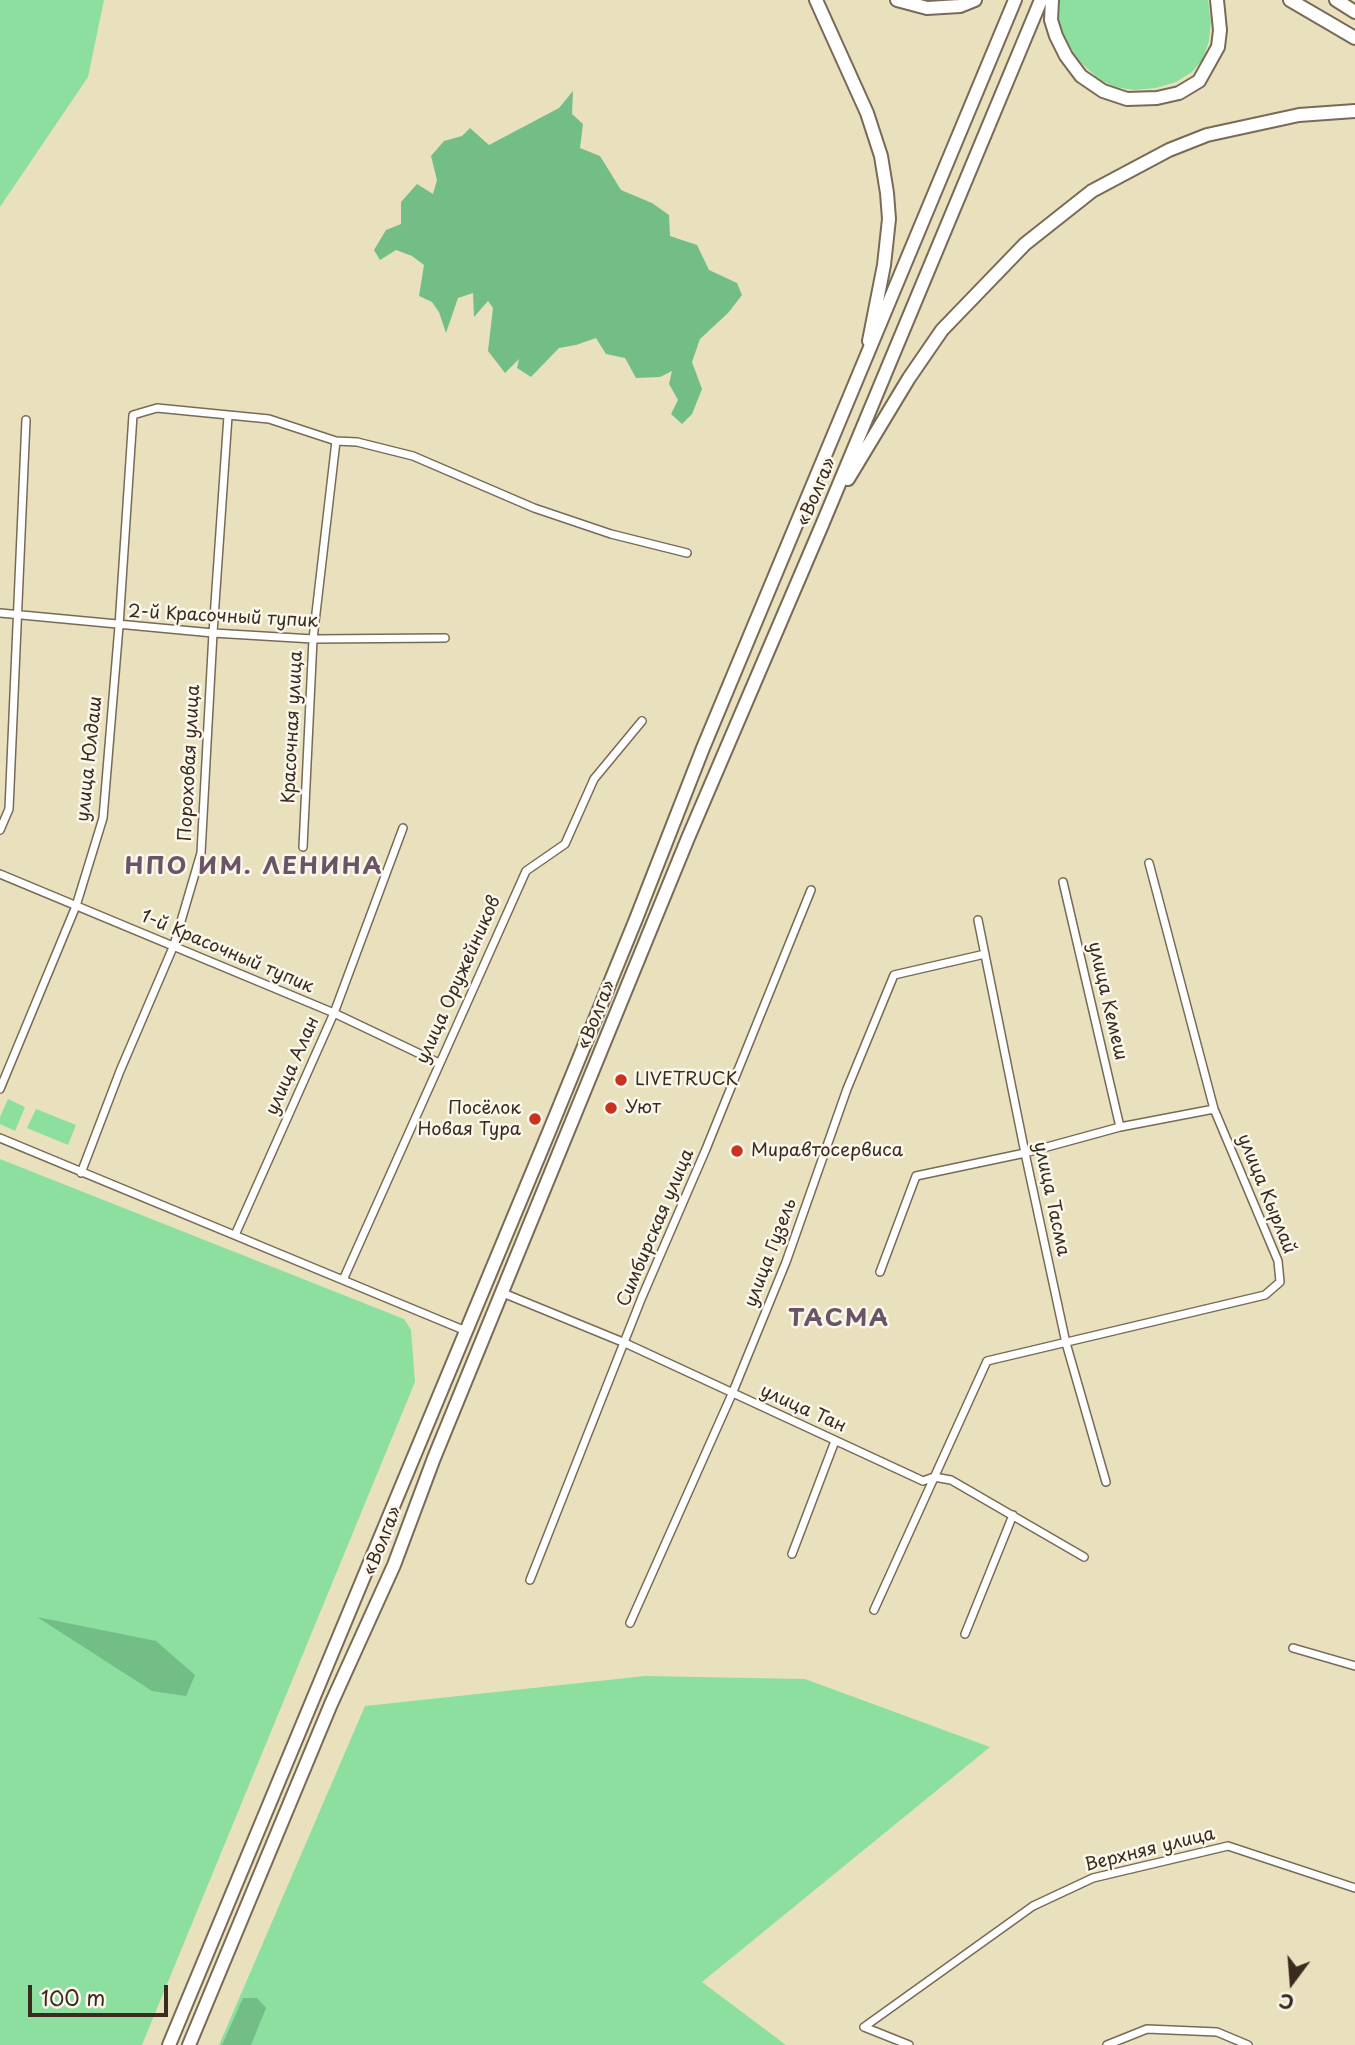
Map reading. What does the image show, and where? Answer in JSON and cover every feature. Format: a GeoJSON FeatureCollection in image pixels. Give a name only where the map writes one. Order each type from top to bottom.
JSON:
{"type":"FeatureCollection","features":[{"type":"Feature","properties":{"kind":"main road"},"geometry":{"type":"LineString","coordinates":[[816,0],[867,113],[881,156],[887,193],[884,265],[862,371]]}},
{"type":"Feature","properties":{"kind":"main road"},"geometry":{"type":"LineString","coordinates":[[897,0],[927,8],[960,6],[975,0]]}},
{"type":"Feature","properties":{"kind":"main road","name":"«Волга»"},"geometry":{"type":"LineString","coordinates":[[169,2045],[631,932],[713,722],[862,371],[1014,0]]}},
{"type":"Feature","properties":{"kind":"main road","name":"«Волга»"},"geometry":{"type":"LineString","coordinates":[[189,2045],[331,1704],[394,1565],[434,1458],[688,838],[1041,0]]}},
{"type":"Feature","properties":{"kind":"main road"},"geometry":{"type":"LineString","coordinates":[[1052,0],[1051,20],[1056,36],[1066,56],[1081,76],[1103,91],[1127,99],[1157,98],[1179,93],[1199,80],[1218,47],[1220,30],[1217,0]]}},
{"type":"Feature","properties":{"kind":"main road"},"geometry":{"type":"LineString","coordinates":[[1290,0],[1355,38]]}},
{"type":"Feature","properties":{"kind":"main road"},"geometry":{"type":"LineString","coordinates":[[1336,0],[1355,12]]}},
{"type":"Feature","properties":{"kind":"main road"},"geometry":{"type":"LineString","coordinates":[[822,525],[909,378],[942,330],[1025,244],[1092,191],[1134,167],[1207,135],[1299,115],[1355,111]]}},
{"type":"Feature","properties":{"kind":"street","name":"улица Юлдаш"},"geometry":{"type":"LineString","coordinates":[[0,1089],[76,906],[103,818],[133,415],[157,408],[228,416]]}},
{"type":"Feature","properties":{"kind":"street"},"geometry":{"type":"LineString","coordinates":[[228,416],[269,419],[336,440],[357,442],[413,456],[534,508],[611,534],[687,553]]}},
{"type":"Feature","properties":{"kind":"street","name":"Пороховая улица"},"geometry":{"type":"LineString","coordinates":[[81,1173],[120,1071],[174,946],[201,853],[228,416]]}},
{"type":"Feature","properties":{"kind":"street"},"geometry":{"type":"LineString","coordinates":[[0,830],[9,809],[26,420]]}},
{"type":"Feature","properties":{"kind":"street","name":"Красочная улица"},"geometry":{"type":"LineString","coordinates":[[303,847],[313,639],[336,440]]}},
{"type":"Feature","properties":{"kind":"street","name":"2-й Красочный тупик"},"geometry":{"type":"LineString","coordinates":[[0,613],[213,634],[313,639],[444,638]]}},
{"type":"Feature","properties":{"kind":"street","name":"улица Оружейников"},"geometry":{"type":"LineString","coordinates":[[343,1280],[526,871],[565,844],[594,779],[642,721]]}},
{"type":"Feature","properties":{"kind":"street","name":"улица Алан"},"geometry":{"type":"LineString","coordinates":[[234,1235],[334,1013],[403,828]]}},
{"type":"Feature","properties":{"kind":"street","name":"улица Кырлай"},"geometry":{"type":"LineString","coordinates":[[934,1477],[987,1361],[1265,1295],[1280,1282],[1278,1261],[1214,1109],[1149,863]]}},
{"type":"Feature","properties":{"kind":"street","name":"1-й Красочный тупик"},"geometry":{"type":"LineString","coordinates":[[0,874],[334,1013],[439,1063]]}},
{"type":"Feature","properties":{"kind":"street","name":"улица Кемеш"},"geometry":{"type":"LineString","coordinates":[[1063,882],[1120,1127]]}},
{"type":"Feature","properties":{"kind":"street","name":"Симбирская улица"},"geometry":{"type":"LineString","coordinates":[[530,1580],[811,890]]}},
{"type":"Feature","properties":{"kind":"street","name":"улица Тасма"},"geometry":{"type":"LineString","coordinates":[[978,920],[1066,1343],[1106,1482]]}},
{"type":"Feature","properties":{"kind":"street","name":"улица Гузель"},"geometry":{"type":"LineString","coordinates":[[630,1623],[732,1394],[786,1262],[847,1089],[894,975],[985,954]]}},
{"type":"Feature","properties":{"kind":"street"},"geometry":{"type":"LineString","coordinates":[[880,1272],[916,1176],[1025,1153],[1120,1127],[1214,1109]]}},
{"type":"Feature","properties":{"kind":"street"},"geometry":{"type":"LineString","coordinates":[[0,1138],[466,1331]]}},
{"type":"Feature","properties":{"kind":"street","name":"улица Тан"},"geometry":{"type":"LineString","coordinates":[[503,1293],[625,1343],[923,1481],[934,1477],[951,1480],[1084,1557]]}},
{"type":"Feature","properties":{"kind":"street"},"geometry":{"type":"LineString","coordinates":[[792,1554],[835,1441]]}},
{"type":"Feature","properties":{"kind":"street"},"geometry":{"type":"LineString","coordinates":[[874,1610],[934,1477]]}},
{"type":"Feature","properties":{"kind":"street"},"geometry":{"type":"LineString","coordinates":[[965,1634],[1013,1515]]}},
{"type":"Feature","properties":{"kind":"street"},"geometry":{"type":"LineString","coordinates":[[1293,1648],[1355,1666]]}},
{"type":"Feature","properties":{"kind":"street","name":"Верхняя улица"},"geometry":{"type":"LineString","coordinates":[[909,2045],[864,2027],[1033,1906],[1093,1878],[1228,1846],[1355,1888]]}},
{"type":"Feature","properties":{"kind":"street"},"geometry":{"type":"LineString","coordinates":[[1107,2045],[1147,2029],[1217,2032],[1248,2045]]}},
{"type":"Feature","properties":{"kind":"green space"},"geometry":{"type":"Polygon","coordinates":[[[0,0],[104,0],[88,77],[0,207],[0,0]]]}},
{"type":"Feature","properties":{"kind":"green space"},"geometry":{"type":"Polygon","coordinates":[[[1056,0],[1208,0],[1211,22],[1203,59],[1192,72],[1176,82],[1156,88],[1134,90],[1115,87],[1100,80],[1077,59],[1059,27],[1056,0]]]}},
{"type":"Feature","properties":{"kind":"green space"},"geometry":{"type":"Polygon","coordinates":[[[573,91],[572,114],[583,124],[580,148],[600,156],[621,190],[652,203],[669,215],[670,236],[697,245],[709,270],[737,283],[742,295],[728,313],[700,339],[692,362],[702,389],[692,414],[682,424],[671,414],[678,400],[669,384],[672,371],[660,377],[636,378],[625,358],[606,354],[596,338],[559,348],[531,377],[517,368],[519,359],[505,373],[488,351],[493,308],[488,301],[474,317],[473,293],[458,298],[446,333],[439,312],[432,302],[419,296],[424,265],[412,256],[396,250],[380,260],[374,250],[386,230],[401,224],[401,202],[417,184],[433,194],[437,180],[431,156],[444,141],[462,136],[470,128],[489,145],[559,108],[573,91]]]}},
{"type":"Feature","properties":{"kind":"green space"},"geometry":{"type":"Polygon","coordinates":[[[8,1099],[25,1107],[15,1131],[0,1124],[0,1117],[8,1099]]]}},
{"type":"Feature","properties":{"kind":"green space"},"geometry":{"type":"Polygon","coordinates":[[[36,1109],[76,1125],[68,1145],[27,1128],[36,1109]]]}},
{"type":"Feature","properties":{"kind":"green space"},"geometry":{"type":"Polygon","coordinates":[[[0,1159],[404,1319],[411,1330],[415,1382],[142,2045],[0,2045],[0,1159]]]}},
{"type":"Feature","properties":{"kind":"green space"},"geometry":{"type":"Polygon","coordinates":[[[37,1617],[156,1641],[195,1675],[186,1696],[152,1691],[37,1617]]]}},
{"type":"Feature","properties":{"kind":"green space"},"geometry":{"type":"Polygon","coordinates":[[[645,1676],[805,1679],[990,1747],[702,1982],[786,2045],[219,2045],[365,1706],[645,1676]]]}},
{"type":"Feature","properties":{"kind":"green space"},"geometry":{"type":"Polygon","coordinates":[[[243,1998],[257,1998],[266,2008],[251,2045],[222,2045],[243,1998]]]}},
{"type":"Feature","properties":{"kind":"place","name":"LIVETRUCK"},"geometry":{"type":"Point","coordinates":[621,1080]}},
{"type":"Feature","properties":{"kind":"place","name":"Уют"},"geometry":{"type":"Point","coordinates":[611,1108]}},
{"type":"Feature","properties":{"kind":"place","name":"Посёлок Новая Тура"},"geometry":{"type":"Point","coordinates":[535,1119]}},
{"type":"Feature","properties":{"kind":"place","name":"Миравтосервиса"},"geometry":{"type":"Point","coordinates":[737,1151]}},
{"type":"Feature","properties":{"kind":"district","name":"НПО ИМ. ЛЕНИНА"},"geometry":{"type":"Point","coordinates":[254,867]}},
{"type":"Feature","properties":{"kind":"district","name":"ТАСМА"},"geometry":{"type":"Point","coordinates":[839,1319]}}]}
